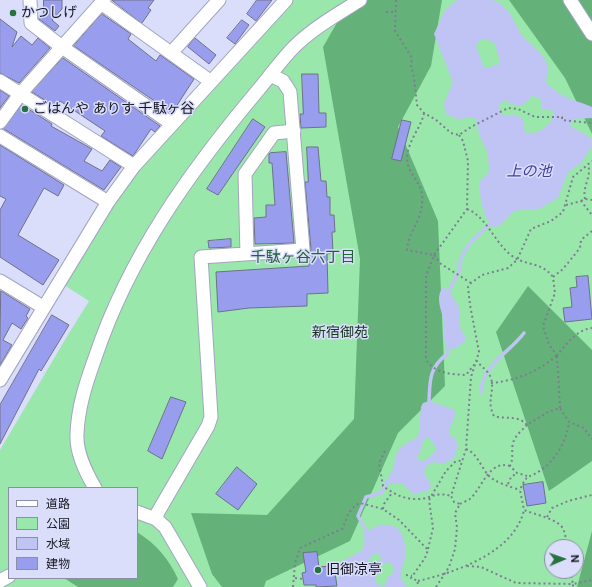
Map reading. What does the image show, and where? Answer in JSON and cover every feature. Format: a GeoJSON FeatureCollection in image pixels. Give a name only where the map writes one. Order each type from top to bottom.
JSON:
{"type":"FeatureCollection","features":[{"type":"Feature","properties":{"kind":"street"},"geometry":{"type":"LineString","coordinates":[[30,0],[31,23],[62,48],[172,124]]}},
{"type":"Feature","properties":{"kind":"street"},"geometry":{"type":"LineString","coordinates":[[172,52],[219,0]]}},
{"type":"Feature","properties":{"kind":"street"},"geometry":{"type":"LineString","coordinates":[[0,380],[108,202],[134,166],[210,81],[286,0]]}},
{"type":"Feature","properties":{"kind":"street"},"geometry":{"type":"LineString","coordinates":[[94,487],[80,454],[77,435],[78,413],[83,393],[112,310],[163,217],[182,186],[208,150],[295,46],[318,28],[360,0]]}},
{"type":"Feature","properties":{"kind":"street"},"geometry":{"type":"LineString","coordinates":[[570,0],[592,34]]}},
{"type":"Feature","properties":{"kind":"street"},"geometry":{"type":"LineString","coordinates":[[0,122],[21,93],[102,2],[210,81]]}},
{"type":"Feature","properties":{"kind":"street"},"geometry":{"type":"LineString","coordinates":[[156,519],[158,512],[208,426],[211,417],[201,258],[303,250],[290,92],[283,81],[270,75]]}},
{"type":"Feature","properties":{"kind":"street"},"geometry":{"type":"LineString","coordinates":[[0,81],[134,166]]}},
{"type":"Feature","properties":{"kind":"street"},"geometry":{"type":"LineString","coordinates":[[247,254],[245,174],[274,134],[294,131]]}},
{"type":"Feature","properties":{"kind":"street"},"geometry":{"type":"LineString","coordinates":[[0,136],[108,202]]}},
{"type":"Feature","properties":{"kind":"street"},"geometry":{"type":"LineString","coordinates":[[0,281],[43,307]]}},
{"type":"Feature","properties":{"kind":"street"},"geometry":{"type":"LineString","coordinates":[[138,512],[156,519],[165,527],[200,587]]}},
{"type":"Feature","properties":{"kind":"path"},"geometry":{"type":"LineString","coordinates":[[396,0],[395,31],[412,58],[411,66],[414,77],[416,104],[424,113],[436,120],[451,133],[459,135],[504,109],[518,109],[534,117],[562,117],[562,120],[592,123]]}},
{"type":"Feature","properties":{"kind":"path"},"geometry":{"type":"LineString","coordinates":[[386,12],[395,12]]}},
{"type":"Feature","properties":{"kind":"path"},"geometry":{"type":"LineString","coordinates":[[424,113],[423,119],[411,140],[409,154],[408,164],[419,184],[422,204],[420,216],[408,239],[407,250],[434,255],[441,264],[470,283]]}},
{"type":"Feature","properties":{"kind":"path"},"geometry":{"type":"LineString","coordinates":[[459,135],[468,161],[467,209],[434,255],[426,276],[426,360],[430,366],[436,370],[466,375],[477,360]]}},
{"type":"Feature","properties":{"kind":"path"},"geometry":{"type":"LineString","coordinates":[[460,504],[454,502],[451,496],[466,449],[471,377],[479,352],[468,287],[470,283],[482,275],[508,268],[517,260],[531,229],[551,220],[563,212],[573,178],[592,161]]}},
{"type":"Feature","properties":{"kind":"path"},"geometry":{"type":"LineString","coordinates":[[585,199],[584,193],[590,170],[588,165]]}},
{"type":"Feature","properties":{"kind":"path"},"geometry":{"type":"LineString","coordinates":[[566,205],[585,199],[592,200]]}},
{"type":"Feature","properties":{"kind":"path"},"geometry":{"type":"LineString","coordinates":[[581,201],[592,215]]}},
{"type":"Feature","properties":{"kind":"path"},"geometry":{"type":"LineString","coordinates":[[467,209],[477,213],[509,254],[517,260],[546,269],[553,277],[555,293],[543,326],[549,345],[557,354],[560,408],[569,422],[584,428],[592,439]]}},
{"type":"Feature","properties":{"kind":"path"},"geometry":{"type":"LineString","coordinates":[[553,277],[580,248],[581,240],[592,231]]}},
{"type":"Feature","properties":{"kind":"path"},"geometry":{"type":"LineString","coordinates":[[491,383],[501,382],[522,376],[549,362],[570,339],[582,329],[592,328]]}},
{"type":"Feature","properties":{"kind":"path"},"geometry":{"type":"LineString","coordinates":[[477,360],[487,371],[491,383],[490,404],[494,416],[512,417],[523,421],[527,425]]}},
{"type":"Feature","properties":{"kind":"path"},"geometry":{"type":"LineString","coordinates":[[510,466],[512,462],[513,444],[516,437],[527,425],[548,412],[560,408]]}},
{"type":"Feature","properties":{"kind":"path"},"geometry":{"type":"LineString","coordinates":[[436,587],[449,567],[455,549],[457,528],[455,513],[460,504],[470,499],[490,471],[498,465],[510,466],[517,473],[527,476],[542,470],[557,453],[568,433],[569,422]]}},
{"type":"Feature","properties":{"kind":"path"},"geometry":{"type":"LineString","coordinates":[[466,449],[474,454],[488,474],[496,482],[508,484],[520,490]]}},
{"type":"Feature","properties":{"kind":"path"},"geometry":{"type":"LineString","coordinates":[[385,451],[379,464],[384,487],[392,494],[417,500],[439,493],[451,496]]}},
{"type":"Feature","properties":{"kind":"path"},"geometry":{"type":"LineString","coordinates":[[412,576],[419,567],[428,550],[433,528],[429,500],[446,471],[455,462],[463,460]]}},
{"type":"Feature","properties":{"kind":"path"},"geometry":{"type":"LineString","coordinates":[[508,484],[511,478],[517,473]]}},
{"type":"Feature","properties":{"kind":"path"},"geometry":{"type":"LineString","coordinates":[[406,575],[412,576],[411,578],[418,581],[444,575],[466,566],[490,552],[513,534],[522,518],[524,510],[520,490],[527,476]]}},
{"type":"Feature","properties":{"kind":"path"},"geometry":{"type":"LineString","coordinates":[[383,509],[384,504],[392,494]]}},
{"type":"Feature","properties":{"kind":"path"},"geometry":{"type":"LineString","coordinates":[[547,517],[552,508],[568,501],[592,495]]}},
{"type":"Feature","properties":{"kind":"path"},"geometry":{"type":"LineString","coordinates":[[293,587],[295,578],[295,563],[300,548],[342,529],[348,512],[353,506],[360,503],[383,509],[402,523],[428,550]]}},
{"type":"Feature","properties":{"kind":"path"},"geometry":{"type":"LineString","coordinates":[[524,510],[537,516],[547,517],[560,525],[564,530],[565,539]]}},
{"type":"Feature","properties":{"kind":"path"},"geometry":{"type":"LineString","coordinates":[[466,566],[481,567],[516,583],[573,586],[592,580]]}},
{"type":"Feature","properties":{"kind":"path"},"geometry":{"type":"LineString","coordinates":[[295,578],[303,579]]}},
{"type":"Feature","properties":{"kind":"path"},"geometry":{"type":"LineString","coordinates":[[417,587],[418,581]]}},
{"type":"Feature","properties":{"kind":"green space","name":"新宿御苑"},"geometry":{"type":"Polygon","coordinates":[[[292,0],[592,0],[592,587],[0,587],[0,450],[89,301],[61,283],[125,185],[292,0]]]}},
{"type":"Feature","properties":{"kind":"green space"},"geometry":{"type":"Polygon","coordinates":[[[350,0],[442,0],[431,66],[398,127],[438,221],[445,386],[398,433],[350,541],[266,581],[264,587],[222,587],[212,574],[191,513],[267,515],[354,419],[360,259],[323,47],[350,0]]]}},
{"type":"Feature","properties":{"kind":"green space"},"geometry":{"type":"Polygon","coordinates":[[[509,0],[592,0],[592,134],[565,78],[509,0]]]}},
{"type":"Feature","properties":{"kind":"green space"},"geometry":{"type":"Polygon","coordinates":[[[528,286],[592,350],[592,461],[549,491],[496,332],[528,286]]]}},
{"type":"Feature","properties":{"kind":"green space"},"geometry":{"type":"Polygon","coordinates":[[[592,531],[592,587],[577,587],[579,579],[584,579],[584,561],[592,531]]]}},
{"type":"Feature","properties":{"kind":"green space"},"geometry":{"type":"Polygon","coordinates":[[[138,533],[161,552],[178,579],[173,587],[78,587],[66,579],[138,579],[138,533]]]}},
{"type":"Feature","properties":{"kind":"water","name":"上の池"},"geometry":{"type":"Polygon","coordinates":[[[457,0],[493,0],[500,3],[509,12],[524,38],[544,58],[548,69],[546,82],[556,92],[592,107],[592,118],[572,119],[570,126],[590,137],[592,146],[581,163],[568,172],[558,198],[539,209],[521,209],[513,212],[499,226],[492,227],[482,206],[479,182],[489,172],[488,153],[480,137],[475,117],[458,119],[446,114],[444,104],[453,82],[434,34],[445,10],[457,0]],[[487,39],[480,40],[476,46],[484,67],[489,68],[493,65],[497,65],[500,61],[495,44],[487,39]],[[533,96],[523,105],[511,104],[506,100],[499,104],[501,114],[508,116],[514,114],[524,120],[526,134],[530,132],[534,134],[544,128],[552,120],[554,114],[551,110],[542,109],[540,98],[533,96]]]}},
{"type":"Feature","properties":{"kind":"water"},"geometry":{"type":"Polygon","coordinates":[[[443,287],[449,291],[459,307],[459,326],[465,337],[465,341],[455,349],[448,348],[444,340],[444,324],[439,301],[440,292],[443,287]]]}},
{"type":"Feature","properties":{"kind":"water"},"geometry":{"type":"Polygon","coordinates":[[[429,401],[453,409],[456,413],[449,431],[450,435],[455,438],[458,445],[454,458],[443,464],[434,462],[426,466],[424,474],[429,480],[431,486],[428,491],[412,494],[403,484],[390,484],[388,477],[392,472],[397,453],[400,448],[411,440],[417,438],[419,432],[421,407],[423,403],[429,401]],[[429,438],[423,440],[418,459],[422,462],[431,456],[437,448],[429,438]]]}},
{"type":"Feature","properties":{"kind":"water"},"geometry":{"type":"Polygon","coordinates":[[[379,525],[391,525],[401,532],[406,550],[401,577],[404,584],[408,587],[384,587],[388,577],[394,572],[394,567],[389,562],[380,565],[379,570],[375,573],[375,582],[383,587],[336,587],[338,585],[338,568],[340,564],[363,549],[365,538],[362,534],[379,525]],[[376,553],[368,560],[371,570],[373,570],[381,559],[379,553],[376,553]]]}},
{"type":"Feature","properties":{"kind":"building"},"geometry":{"type":"Polygon","coordinates":[[[44,0],[62,0],[62,9],[52,20],[59,26],[55,31],[39,19],[39,15],[43,17],[44,0]]]}},
{"type":"Feature","properties":{"kind":"building"},"geometry":{"type":"Polygon","coordinates":[[[112,0],[154,0],[148,8],[151,10],[142,23],[112,0]]]}},
{"type":"Feature","properties":{"kind":"building"},"geometry":{"type":"Polygon","coordinates":[[[257,0],[272,0],[256,21],[247,14],[257,0]]]}},
{"type":"Feature","properties":{"kind":"building"},"geometry":{"type":"Polygon","coordinates":[[[102,14],[131,34],[128,39],[156,61],[160,55],[194,79],[172,113],[74,46],[102,14]]]}},
{"type":"Feature","properties":{"kind":"building"},"geometry":{"type":"Polygon","coordinates":[[[0,19],[17,32],[12,47],[21,36],[32,45],[38,38],[50,48],[19,83],[0,73],[0,19]]]}},
{"type":"Feature","properties":{"kind":"building"},"geometry":{"type":"Polygon","coordinates":[[[242,20],[249,25],[235,44],[227,38],[242,20]]]}},
{"type":"Feature","properties":{"kind":"building"},"geometry":{"type":"Polygon","coordinates":[[[195,38],[216,55],[209,64],[188,47],[195,38]]]}},
{"type":"Feature","properties":{"kind":"building"},"geometry":{"type":"Polygon","coordinates":[[[63,58],[160,126],[155,132],[151,129],[133,156],[101,136],[105,131],[60,101],[56,107],[32,92],[63,58]]]}},
{"type":"Feature","properties":{"kind":"building"},"geometry":{"type":"Polygon","coordinates":[[[302,74],[318,74],[319,113],[326,113],[326,127],[301,128],[300,114],[303,114],[302,74]]]}},
{"type":"Feature","properties":{"kind":"building"},"geometry":{"type":"Polygon","coordinates":[[[0,90],[9,96],[0,108],[0,90]]]}},
{"type":"Feature","properties":{"kind":"building"},"geometry":{"type":"Polygon","coordinates":[[[22,105],[52,124],[51,126],[92,149],[84,161],[102,171],[110,160],[121,167],[104,190],[4,129],[22,105]]]}},
{"type":"Feature","properties":{"kind":"building"},"geometry":{"type":"Polygon","coordinates":[[[253,119],[265,127],[218,195],[207,189],[253,119]]]}},
{"type":"Feature","properties":{"kind":"building"},"geometry":{"type":"Polygon","coordinates":[[[402,120],[411,122],[401,161],[392,159],[402,120]]]}},
{"type":"Feature","properties":{"kind":"building"},"geometry":{"type":"Polygon","coordinates":[[[0,145],[64,185],[58,196],[44,188],[18,235],[59,260],[43,285],[0,257],[0,210],[6,199],[0,196],[0,145]]]}},
{"type":"Feature","properties":{"kind":"building"},"geometry":{"type":"Polygon","coordinates":[[[307,147],[318,147],[321,181],[326,181],[327,197],[330,197],[330,215],[334,215],[335,232],[332,232],[333,253],[327,254],[328,293],[307,294],[307,306],[249,308],[218,312],[216,272],[309,266],[308,256],[311,249],[305,182],[308,182],[307,147]]]}},
{"type":"Feature","properties":{"kind":"building"},"geometry":{"type":"Polygon","coordinates":[[[286,152],[294,243],[255,244],[254,218],[266,217],[266,205],[275,205],[272,163],[269,163],[269,154],[286,152]]]}},
{"type":"Feature","properties":{"kind":"building"},"geometry":{"type":"Polygon","coordinates":[[[231,239],[231,247],[209,248],[208,241],[231,239]]]}},
{"type":"Feature","properties":{"kind":"building"},"geometry":{"type":"Polygon","coordinates":[[[588,276],[592,319],[565,322],[563,308],[572,307],[570,288],[577,287],[576,277],[588,276]]]}},
{"type":"Feature","properties":{"kind":"building"},"geometry":{"type":"Polygon","coordinates":[[[1,291],[30,309],[26,316],[28,318],[21,329],[12,323],[3,340],[12,345],[0,365],[1,291]]]}},
{"type":"Feature","properties":{"kind":"building"},"geometry":{"type":"Polygon","coordinates":[[[52,315],[69,325],[41,371],[39,369],[0,444],[0,405],[52,315]]]}},
{"type":"Feature","properties":{"kind":"building"},"geometry":{"type":"Polygon","coordinates":[[[171,397],[186,402],[162,459],[148,451],[171,397]]]}},
{"type":"Feature","properties":{"kind":"building"},"geometry":{"type":"Polygon","coordinates":[[[237,467],[257,484],[238,510],[216,494],[237,467]]]}},
{"type":"Feature","properties":{"kind":"building"},"geometry":{"type":"Polygon","coordinates":[[[543,482],[546,503],[527,506],[523,485],[543,482]]]}},
{"type":"Feature","properties":{"kind":"building","name":"旧御涼亭"},"geometry":{"type":"Polygon","coordinates":[[[317,552],[319,567],[330,566],[331,574],[335,573],[337,586],[316,587],[316,585],[304,585],[302,573],[306,572],[303,553],[317,552]]]}},
{"type":"Feature","properties":{"kind":"waterway"},"geometry":{"type":"LineString","coordinates":[[449,291],[460,269],[460,262],[465,250],[490,224]]}},
{"type":"Feature","properties":{"kind":"waterway"},"geometry":{"type":"LineString","coordinates":[[481,392],[482,383],[491,367],[524,333]]}},
{"type":"Feature","properties":{"kind":"waterway"},"geometry":{"type":"LineString","coordinates":[[429,401],[430,381],[434,369],[441,359],[447,354],[448,348]]}},
{"type":"Feature","properties":{"kind":"waterway"},"geometry":{"type":"LineString","coordinates":[[369,533],[366,531],[358,516],[366,497],[381,493],[388,481]]}},
{"type":"Feature","properties":{"kind":"place","name":"かつしげ"},"geometry":{"type":"Point","coordinates":[13,13]}},
{"type":"Feature","properties":{"kind":"place","name":"ごはんや ありす 千駄ヶ谷"},"geometry":{"type":"Point","coordinates":[25,109]}},
{"type":"Feature","properties":{"kind":"place","name":"旧御涼亭"},"geometry":{"type":"Point","coordinates":[318,570]}},
{"type":"Feature","properties":{"kind":"district","name":"千駄ヶ谷六丁目"},"geometry":{"type":"Point","coordinates":[303,258]}}]}
